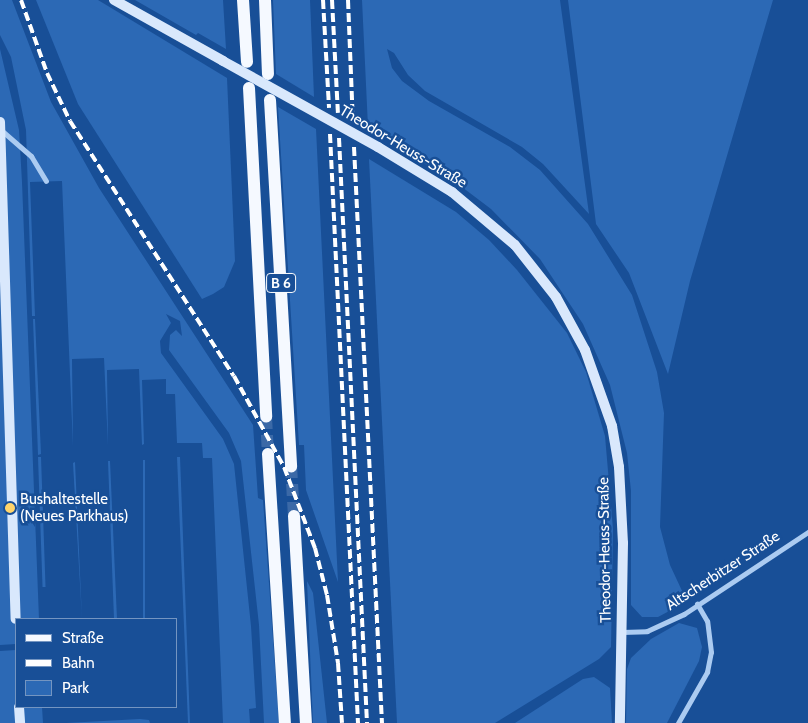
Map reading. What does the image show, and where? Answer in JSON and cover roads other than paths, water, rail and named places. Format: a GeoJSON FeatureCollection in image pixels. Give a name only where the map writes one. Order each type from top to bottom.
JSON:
{"type":"FeatureCollection","features":[{"type":"Feature","properties":{"kind":"main road"},"geometry":{"type":"LineString","coordinates":[[243,0],[247,62]]}},
{"type":"Feature","properties":{"kind":"main road"},"geometry":{"type":"LineString","coordinates":[[265,0],[268,74]]}},
{"type":"Feature","properties":{"kind":"main road","name":"B 6"},"geometry":{"type":"LineString","coordinates":[[249,88],[266,417]]}},
{"type":"Feature","properties":{"kind":"main road","name":"B 6"},"geometry":{"type":"LineString","coordinates":[[270,100],[291,466]]}},
{"type":"Feature","properties":{"kind":"main road"},"geometry":{"type":"LineString","coordinates":[[268,454],[284,723]]}},
{"type":"Feature","properties":{"kind":"main road"},"geometry":{"type":"LineString","coordinates":[[294,516],[306,723]]}},
{"type":"Feature","properties":{"kind":"street","name":"Theodor-Heuss-Straße"},"geometry":{"type":"LineString","coordinates":[[114,0],[378,148],[452,192],[514,245],[556,297],[585,350],[612,426],[619,467],[623,519],[620,723]]}},
{"type":"Feature","properties":{"kind":"street"},"geometry":{"type":"LineString","coordinates":[[1,126],[32,156],[46,181]]}},
{"type":"Feature","properties":{"kind":"street"},"geometry":{"type":"LineString","coordinates":[[1,126],[16,618]]}},
{"type":"Feature","properties":{"kind":"street","name":"Altscherbitzer Straße"},"geometry":{"type":"LineString","coordinates":[[621,632],[647,631],[684,614],[696,604],[808,532]]}},
{"type":"Feature","properties":{"kind":"street"},"geometry":{"type":"LineString","coordinates":[[678,723],[707,672],[711,652],[706,621],[696,604]]}},
{"type":"Feature","properties":{"kind":"street"},"geometry":{"type":"LineString","coordinates":[[19,708],[20,723]]}},
{"type":"Feature","properties":{"kind":"tunnel"},"geometry":{"type":"LineString","coordinates":[[266,417],[268,454]]}},
{"type":"Feature","properties":{"kind":"tunnel"},"geometry":{"type":"LineString","coordinates":[[291,466],[294,516]]}},
{"type":"Feature","properties":{"kind":"railway"},"geometry":{"type":"LineString","coordinates":[[21,0],[47,73],[70,121],[234,376],[284,467],[315,548],[327,595],[338,663],[342,723]]}},
{"type":"Feature","properties":{"kind":"railway"},"geometry":{"type":"LineString","coordinates":[[323,0],[329,108]]}},
{"type":"Feature","properties":{"kind":"railway"},"geometry":{"type":"LineString","coordinates":[[332,0],[338,113]]}},
{"type":"Feature","properties":{"kind":"railway"},"geometry":{"type":"LineString","coordinates":[[348,0],[353,122]]}},
{"type":"Feature","properties":{"kind":"railway"},"geometry":{"type":"LineString","coordinates":[[330,134],[358,723]]}},
{"type":"Feature","properties":{"kind":"railway"},"geometry":{"type":"LineString","coordinates":[[339,138],[367,723]]}},
{"type":"Feature","properties":{"kind":"railway"},"geometry":{"type":"LineString","coordinates":[[354,147],[382,723]]}},
{"type":"Feature","properties":{"kind":"place","name":"Bushaltestelle (Neues Parkhaus)"},"geometry":{"type":"Point","coordinates":[10,508]}}]}
